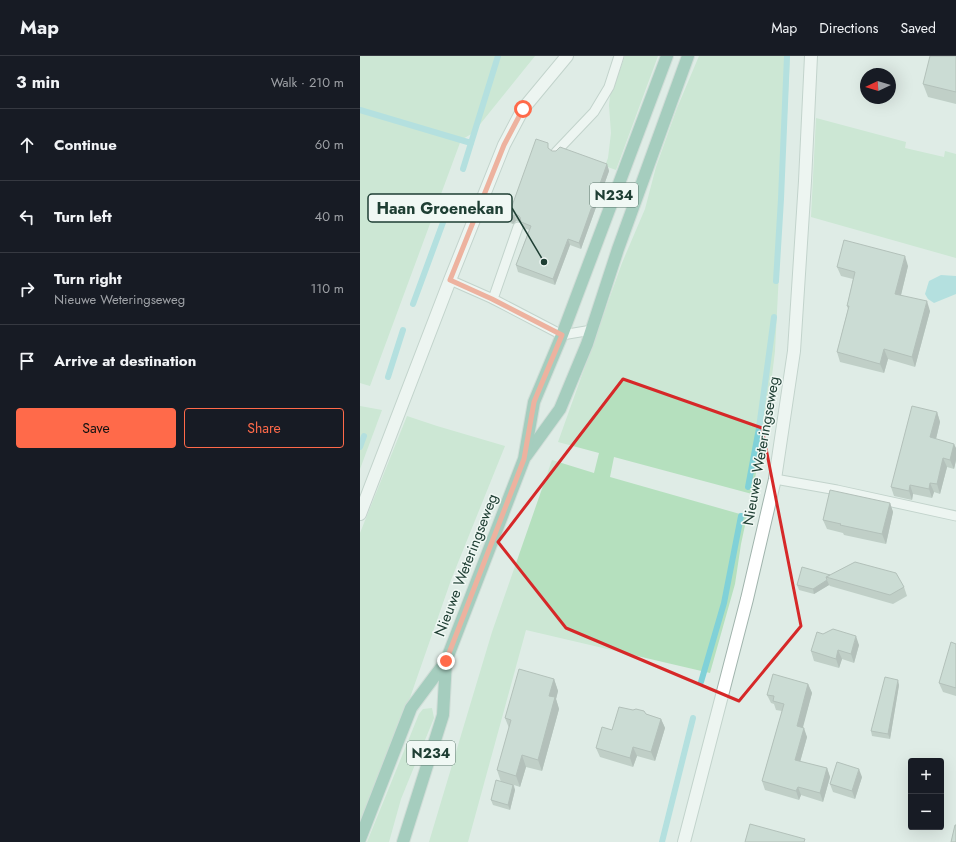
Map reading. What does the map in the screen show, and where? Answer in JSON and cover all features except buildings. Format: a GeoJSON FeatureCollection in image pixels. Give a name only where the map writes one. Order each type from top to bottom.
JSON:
{"type":"FeatureCollection","features":[{"type":"Feature","properties":{"kind":"main road","name":"Nieuwe Weteringseweg"},"geometry":{"type":"LineString","coordinates":[[360,839],[411,708],[446,661],[524,459],[534,402],[562,335],[667,56]]}},
{"type":"Feature","properties":{"kind":"main road","name":"Nieuwe Weteringseweg"},"geometry":{"type":"LineString","coordinates":[[524,459],[560,409],[587,344],[618,249],[688,56]]}},
{"type":"Feature","properties":{"kind":"main road","name":"Nieuwe Weteringseweg"},"geometry":{"type":"LineString","coordinates":[[403,842],[443,715],[446,661]]}},
{"type":"Feature","properties":{"kind":"street"},"geometry":{"type":"LineString","coordinates":[[360,514],[450,280],[504,145],[523,109],[567,56]]}},
{"type":"Feature","properties":{"kind":"street","name":"Nieuwe Weteringseweg"},"geometry":{"type":"LineString","coordinates":[[684,842],[747,599],[775,479],[794,351],[805,181],[811,56]]}},
{"type":"Feature","properties":{"kind":"lane"},"geometry":{"type":"LineString","coordinates":[[556,152],[594,112],[609,87],[619,56]]}},
{"type":"Feature","properties":{"kind":"lane"},"geometry":{"type":"LineString","coordinates":[[492,299],[518,226]]}},
{"type":"Feature","properties":{"kind":"lane"},"geometry":{"type":"LineString","coordinates":[[450,280],[492,299],[562,335],[592,330]]}},
{"type":"Feature","properties":{"kind":"lane"},"geometry":{"type":"LineString","coordinates":[[775,479],[836,490],[956,516]]}},
{"type":"Feature","properties":{"kind":"highlighted area"},"geometry":{"type":"Polygon","coordinates":[[[623,379],[762,428],[801,626],[739,701],[566,628],[498,542],[623,379]]]}},
{"type":"Feature","properties":{"kind":"green space"},"geometry":{"type":"Polygon","coordinates":[[[360,56],[535,56],[473,133],[461,140],[370,386],[360,383],[360,56]]]}},
{"type":"Feature","properties":{"kind":"green space"},"geometry":{"type":"Polygon","coordinates":[[[625,56],[658,56],[616,170],[605,166],[608,158],[611,133],[609,105],[610,96],[625,56]]]}},
{"type":"Feature","properties":{"kind":"green space"},"geometry":{"type":"Polygon","coordinates":[[[699,56],[790,56],[775,351],[768,409],[752,494],[614,457],[610,477],[747,516],[735,584],[710,673],[526,630],[468,842],[429,842],[492,632],[552,460],[594,473],[599,453],[558,442],[622,263],[645,209],[656,167],[677,108],[699,56]]]}},
{"type":"Feature","properties":{"kind":"green space"},"geometry":{"type":"Polygon","coordinates":[[[816,118],[906,142],[905,148],[944,157],[945,151],[956,154],[956,258],[811,217],[816,118]]]}},
{"type":"Feature","properties":{"kind":"green space"},"geometry":{"type":"Polygon","coordinates":[[[360,406],[382,410],[360,469],[360,406]]]}},
{"type":"Feature","properties":{"kind":"green space"},"geometry":{"type":"Polygon","coordinates":[[[407,416],[505,446],[451,580],[404,715],[360,826],[360,533],[407,416]]]}},
{"type":"Feature","properties":{"kind":"green space"},"geometry":{"type":"Polygon","coordinates":[[[432,708],[434,718],[401,799],[389,842],[367,842],[419,714],[423,709],[432,708]]]}},
{"type":"Feature","properties":{"kind":"water"},"geometry":{"type":"Polygon","coordinates":[[[941,275],[956,276],[956,294],[934,303],[928,299],[925,294],[929,281],[941,275]]]}},
{"type":"Feature","properties":{"kind":"waterway"},"geometry":{"type":"LineString","coordinates":[[463,169],[498,56]]}},
{"type":"Feature","properties":{"kind":"waterway"},"geometry":{"type":"LineString","coordinates":[[776,281],[787,56]]}},
{"type":"Feature","properties":{"kind":"waterway"},"geometry":{"type":"LineString","coordinates":[[360,110],[471,143]]}},
{"type":"Feature","properties":{"kind":"waterway"},"geometry":{"type":"LineString","coordinates":[[413,304],[452,198]]}},
{"type":"Feature","properties":{"kind":"waterway"},"geometry":{"type":"LineString","coordinates":[[748,487],[759,428],[774,317]]}},
{"type":"Feature","properties":{"kind":"waterway"},"geometry":{"type":"LineString","coordinates":[[388,377],[403,330]]}},
{"type":"Feature","properties":{"kind":"waterway"},"geometry":{"type":"LineString","coordinates":[[360,447],[364,436]]}},
{"type":"Feature","properties":{"kind":"waterway"},"geometry":{"type":"LineString","coordinates":[[701,682],[724,603],[741,516]]}},
{"type":"Feature","properties":{"kind":"waterway"},"geometry":{"type":"LineString","coordinates":[[662,842],[693,718]]}},
{"type":"Feature","properties":{"kind":"place","name":"Haan Groenekan"},"geometry":{"type":"Point","coordinates":[544,262]}},
{"type":"Feature","properties":{"kind":"route"},"geometry":{"type":"LineString","coordinates":[[446,661],[524,459],[534,402],[562,335],[477,291],[450,280],[504,145],[523,109]]}}]}
